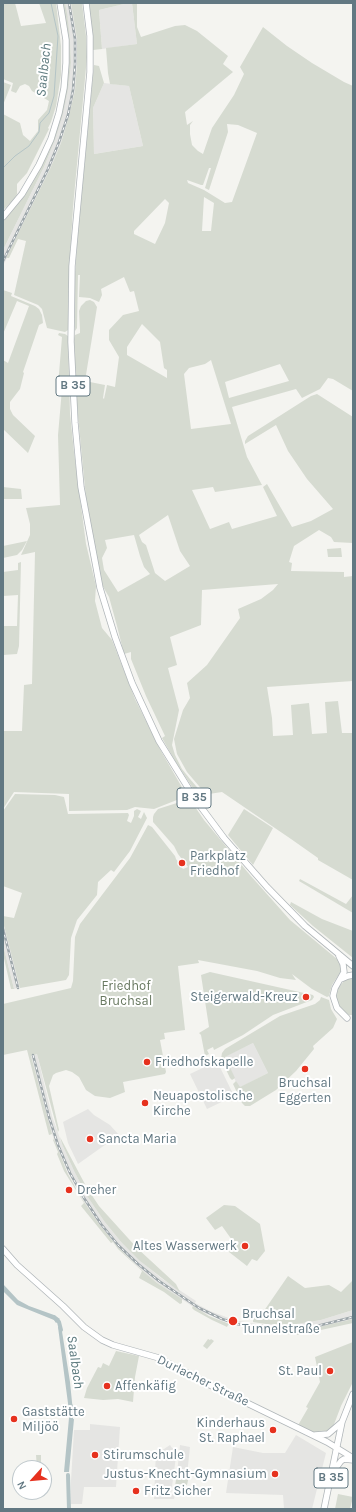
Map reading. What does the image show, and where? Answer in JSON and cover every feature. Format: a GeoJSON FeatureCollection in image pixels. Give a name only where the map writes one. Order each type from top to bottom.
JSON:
{"type":"FeatureCollection","features":[{"type":"Feature","properties":{"kind":"main road"},"geometry":{"type":"LineString","coordinates":[[3,217],[22,194],[39,165],[51,139],[59,113],[64,88],[66,63],[66,40],[60,3]]}},
{"type":"Feature","properties":{"kind":"main road","name":"B 35"},"geometry":{"type":"LineString","coordinates":[[86,3],[90,36],[90,72],[72,266],[71,338],[75,423],[81,487],[100,588],[115,637],[132,683],[162,745],[195,799],[224,838],[266,887],[305,926],[353,966]]}},
{"type":"Feature","properties":{"kind":"main road"},"geometry":{"type":"LineString","coordinates":[[338,954],[343,964],[344,972],[335,988],[333,996],[337,1008],[347,1018]]}},
{"type":"Feature","properties":{"kind":"main road"},"geometry":{"type":"LineString","coordinates":[[341,979],[353,975]]}},
{"type":"Feature","properties":{"kind":"main road","name":"Durlacher Straße"},"geometry":{"type":"LineString","coordinates":[[3,1249],[17,1265],[84,1327],[102,1340],[113,1345],[159,1358],[210,1385],[336,1447],[353,1459]]}},
{"type":"Feature","properties":{"kind":"main road","name":"B 35"},"geometry":{"type":"LineString","coordinates":[[324,1509],[342,1422],[353,1394]]}},
{"type":"Feature","properties":{"kind":"main road"},"geometry":{"type":"LineString","coordinates":[[310,1435],[321,1436],[328,1434],[342,1422]]}},
{"type":"Feature","properties":{"kind":"main road"},"geometry":{"type":"LineString","coordinates":[[332,1476],[341,1461],[344,1459],[353,1459]]}},
{"type":"Feature","properties":{"kind":"shaded area"},"geometry":{"type":"Polygon","coordinates":[[[65,3],[71,3],[77,39],[75,90],[69,116],[61,143],[50,169],[3,266],[3,250],[44,167],[55,140],[71,63],[70,39],[65,3]]]}},
{"type":"Feature","properties":{"kind":"shaded area"},"geometry":{"type":"Polygon","coordinates":[[[132,3],[137,44],[102,49],[99,10],[132,3]]]}},
{"type":"Feature","properties":{"kind":"shaded area"},"geometry":{"type":"Polygon","coordinates":[[[104,83],[129,86],[143,146],[94,154],[93,108],[104,83]]]}},
{"type":"Feature","properties":{"kind":"shaded area"},"geometry":{"type":"Polygon","coordinates":[[[3,922],[20,987],[14,989],[3,945],[3,922]]]}},
{"type":"Feature","properties":{"kind":"shaded area"},"geometry":{"type":"Polygon","coordinates":[[[253,1043],[268,1073],[239,1088],[224,1057],[253,1043]]]}},
{"type":"Feature","properties":{"kind":"shaded area"},"geometry":{"type":"Polygon","coordinates":[[[37,1054],[52,1116],[62,1144],[87,1196],[121,1242],[161,1278],[196,1301],[195,1303],[210,1311],[234,1320],[261,1325],[297,1324],[321,1320],[353,1310],[353,1319],[322,1327],[298,1330],[275,1330],[244,1326],[198,1310],[157,1283],[117,1246],[82,1199],[56,1146],[47,1118],[31,1056],[37,1054]]]}},
{"type":"Feature","properties":{"kind":"shaded area"},"geometry":{"type":"Polygon","coordinates":[[[217,1061],[234,1096],[207,1109],[190,1074],[217,1061]]]}},
{"type":"Feature","properties":{"kind":"shaded area","name":"Sancta Maria"},"geometry":{"type":"Polygon","coordinates":[[[88,1109],[94,1115],[110,1125],[119,1135],[78,1164],[68,1143],[63,1122],[88,1109]]]}},
{"type":"Feature","properties":{"kind":"shaded area"},"geometry":{"type":"Polygon","coordinates":[[[3,1284],[18,1300],[60,1319],[56,1323],[54,1320],[17,1305],[3,1291],[3,1284]]]}},
{"type":"Feature","properties":{"kind":"shaded area"},"geometry":{"type":"Polygon","coordinates":[[[61,1325],[73,1412],[69,1411],[58,1327],[61,1325]]]}},
{"type":"Feature","properties":{"kind":"shaded area"},"geometry":{"type":"Polygon","coordinates":[[[69,1418],[74,1419],[69,1472],[64,1472],[69,1418]]]}},
{"type":"Feature","properties":{"kind":"shaded area","name":"Stirumschule"},"geometry":{"type":"Polygon","coordinates":[[[90,1424],[120,1427],[116,1487],[84,1487],[82,1504],[71,1504],[74,1430],[90,1430],[90,1424]]]}},
{"type":"Feature","properties":{"kind":"shaded area","name":"Justus-Knecht-Gymnasium"},"geometry":{"type":"Polygon","coordinates":[[[296,1435],[326,1453],[312,1509],[284,1509],[283,1495],[226,1493],[233,1447],[263,1453],[285,1453],[296,1435]]]}},
{"type":"Feature","properties":{"kind":"shaded area"},"geometry":{"type":"Polygon","coordinates":[[[170,1445],[172,1448],[177,1449],[171,1494],[175,1495],[174,1499],[154,1499],[156,1451],[161,1451],[170,1445]]]}},
{"type":"Feature","properties":{"kind":"shaded area"},"geometry":{"type":"Polygon","coordinates":[[[180,1445],[190,1447],[187,1475],[180,1475],[180,1473],[177,1473],[180,1445]]]}},
{"type":"Feature","properties":{"kind":"green space"},"geometry":{"type":"Polygon","coordinates":[[[3,3],[15,3],[21,26],[46,23],[39,3],[56,3],[61,46],[61,75],[56,106],[48,128],[49,129],[27,173],[17,184],[17,194],[14,200],[3,210],[3,114],[20,123],[23,135],[30,141],[38,131],[38,120],[47,110],[49,101],[32,91],[29,86],[25,84],[20,86],[16,93],[11,91],[13,83],[3,79],[3,3]]]}},
{"type":"Feature","properties":{"kind":"green space"},"geometry":{"type":"Polygon","coordinates":[[[63,3],[65,3],[67,13],[71,63],[63,114],[55,140],[44,167],[3,250],[3,220],[27,191],[61,114],[68,40],[63,3]]]}},
{"type":"Feature","properties":{"kind":"green space"},"geometry":{"type":"Polygon","coordinates":[[[71,3],[82,3],[87,57],[73,207],[69,275],[68,330],[65,332],[47,328],[42,309],[38,305],[14,295],[26,241],[18,239],[9,258],[6,258],[50,169],[61,143],[69,116],[75,90],[77,64],[77,39],[71,3]]]}},
{"type":"Feature","properties":{"kind":"green space"},"geometry":{"type":"Polygon","coordinates":[[[89,3],[128,3],[99,10],[102,49],[93,50],[89,3]]]}},
{"type":"Feature","properties":{"kind":"green space"},"geometry":{"type":"Polygon","coordinates":[[[132,3],[137,3],[137,27],[141,37],[175,26],[185,25],[197,31],[228,56],[223,64],[233,72],[185,112],[187,125],[193,121],[190,125],[192,145],[203,154],[212,128],[234,95],[244,74],[240,67],[263,27],[312,63],[353,86],[353,391],[333,379],[328,378],[320,389],[302,398],[296,389],[232,407],[247,457],[262,485],[215,492],[213,487],[192,490],[210,529],[229,522],[232,529],[277,516],[263,487],[267,484],[292,527],[311,521],[333,509],[307,479],[288,451],[276,425],[245,444],[245,441],[248,436],[311,396],[317,394],[353,417],[353,543],[334,542],[331,537],[319,530],[294,546],[289,562],[292,563],[291,571],[344,572],[344,577],[353,576],[353,681],[267,687],[273,736],[293,735],[291,705],[309,703],[312,734],[327,733],[325,702],[338,701],[342,733],[353,733],[353,880],[318,860],[318,858],[222,792],[209,794],[204,792],[187,772],[177,754],[174,739],[183,710],[190,698],[187,683],[207,665],[240,618],[238,609],[261,599],[278,584],[202,590],[201,625],[170,637],[177,665],[168,668],[179,710],[172,745],[182,769],[202,793],[203,796],[200,799],[162,738],[165,736],[146,696],[131,659],[131,652],[124,654],[109,597],[102,585],[86,498],[75,385],[74,339],[75,335],[80,333],[79,311],[81,306],[86,301],[90,300],[94,302],[97,307],[85,381],[105,385],[104,399],[107,385],[115,387],[119,357],[109,340],[109,330],[123,315],[139,311],[134,291],[130,292],[124,277],[101,289],[102,295],[99,302],[90,298],[79,297],[80,275],[78,275],[77,328],[75,331],[74,289],[78,230],[94,65],[99,66],[104,83],[93,108],[94,154],[143,146],[129,86],[110,84],[106,48],[137,44],[132,3]],[[227,124],[228,132],[209,190],[205,188],[211,168],[209,168],[203,185],[187,180],[188,183],[204,190],[225,203],[232,202],[257,133],[238,125],[227,124]],[[204,197],[202,231],[211,231],[214,203],[204,197]],[[165,199],[134,231],[134,234],[155,244],[165,223],[169,203],[165,199]],[[142,324],[127,347],[127,355],[167,378],[167,370],[164,368],[160,342],[142,324]],[[211,360],[205,364],[189,368],[184,374],[191,429],[231,424],[211,360]],[[280,364],[225,382],[229,398],[289,381],[280,364]],[[168,515],[139,535],[142,542],[146,545],[155,573],[165,581],[190,566],[180,551],[168,515]],[[134,535],[105,540],[107,548],[102,558],[104,570],[118,592],[150,574],[144,567],[134,535]]]}},
{"type":"Feature","properties":{"kind":"green space"},"geometry":{"type":"Polygon","coordinates":[[[3,82],[11,85],[3,105],[3,82]]]}},
{"type":"Feature","properties":{"kind":"green space"},"geometry":{"type":"Polygon","coordinates":[[[3,290],[12,293],[11,296],[35,306],[39,309],[42,315],[43,323],[39,325],[23,372],[20,389],[10,402],[10,409],[13,415],[35,436],[28,453],[3,429],[3,360],[8,363],[29,306],[17,301],[3,334],[3,290]]]}},
{"type":"Feature","properties":{"kind":"green space"},"geometry":{"type":"Polygon","coordinates":[[[59,333],[68,336],[70,414],[74,452],[86,544],[96,586],[95,601],[102,628],[112,640],[135,699],[161,751],[187,796],[154,809],[135,807],[127,810],[69,811],[69,794],[14,792],[3,809],[3,731],[22,731],[24,685],[32,684],[35,552],[21,555],[30,535],[30,524],[26,508],[60,505],[58,435],[62,389],[58,386],[62,337],[58,335],[59,333]]]}},
{"type":"Feature","properties":{"kind":"green space"},"geometry":{"type":"Polygon","coordinates":[[[3,487],[21,489],[22,499],[3,499],[3,487]]]}},
{"type":"Feature","properties":{"kind":"green space"},"geometry":{"type":"Polygon","coordinates":[[[27,541],[17,555],[3,558],[3,546],[27,541]]]}},
{"type":"Feature","properties":{"kind":"green space"},"geometry":{"type":"Polygon","coordinates":[[[341,548],[342,557],[328,557],[327,549],[341,548]]]}},
{"type":"Feature","properties":{"kind":"green space"},"geometry":{"type":"Polygon","coordinates":[[[21,562],[19,646],[17,654],[3,655],[3,626],[17,626],[18,595],[3,596],[3,572],[18,570],[18,563],[21,562]]]}},
{"type":"Feature","properties":{"kind":"green space"},"geometry":{"type":"Polygon","coordinates":[[[15,794],[55,795],[64,797],[68,814],[128,813],[129,815],[127,821],[131,823],[134,816],[134,811],[137,809],[141,811],[138,817],[141,819],[144,812],[147,818],[130,851],[114,872],[111,870],[98,882],[97,895],[77,920],[71,938],[69,975],[66,980],[20,988],[3,922],[3,916],[14,918],[22,893],[3,886],[3,811],[15,794]]]}},
{"type":"Feature","properties":{"kind":"green space","name":"Friedhof Bruchsal"},"geometry":{"type":"Polygon","coordinates":[[[191,801],[204,820],[290,920],[337,959],[341,964],[341,971],[332,985],[329,996],[327,997],[312,989],[292,974],[296,980],[280,978],[257,971],[198,960],[199,963],[178,966],[185,1030],[164,1033],[165,1039],[160,1040],[166,1072],[165,1074],[123,1082],[125,1092],[110,1098],[95,1096],[86,1090],[79,1077],[72,1072],[66,1070],[56,1073],[53,1075],[49,1086],[59,1130],[58,1132],[37,1054],[31,1056],[52,1134],[49,1135],[27,1050],[3,1055],[3,1004],[71,988],[73,981],[75,937],[80,924],[130,858],[148,825],[152,827],[175,856],[183,869],[188,867],[174,846],[153,822],[153,817],[158,809],[180,802],[191,801]]]}},
{"type":"Feature","properties":{"kind":"green space"},"geometry":{"type":"Polygon","coordinates":[[[244,809],[273,828],[253,865],[228,835],[244,809]]]}},
{"type":"Feature","properties":{"kind":"green space"},"geometry":{"type":"Polygon","coordinates":[[[300,879],[346,904],[353,895],[353,913],[299,881],[300,879]]]}},
{"type":"Feature","properties":{"kind":"green space"},"geometry":{"type":"Polygon","coordinates":[[[291,902],[322,919],[353,931],[353,958],[313,926],[290,905],[291,902]]]}},
{"type":"Feature","properties":{"kind":"green space"},"geometry":{"type":"Polygon","coordinates":[[[3,945],[14,989],[11,989],[3,954],[3,945]]]}},
{"type":"Feature","properties":{"kind":"green space"},"geometry":{"type":"Polygon","coordinates":[[[210,972],[313,995],[314,997],[312,1000],[273,1015],[243,1035],[214,1050],[213,1047],[207,1050],[209,1054],[205,1056],[201,1035],[199,1033],[209,1027],[201,975],[210,972]]]}},
{"type":"Feature","properties":{"kind":"green space"},"geometry":{"type":"Polygon","coordinates":[[[353,977],[353,1015],[349,1015],[342,1010],[338,1004],[336,995],[338,988],[344,981],[353,977]]]}},
{"type":"Feature","properties":{"kind":"green space"},"geometry":{"type":"Polygon","coordinates":[[[321,997],[329,1000],[331,1009],[337,1019],[333,1028],[313,1046],[314,1049],[296,1071],[276,1090],[250,1106],[245,1106],[233,1084],[236,1081],[240,1087],[268,1073],[253,1043],[225,1057],[235,1078],[232,1080],[221,1059],[222,1053],[225,1049],[280,1016],[315,1004],[321,997]]]}},
{"type":"Feature","properties":{"kind":"green space"},"geometry":{"type":"Polygon","coordinates":[[[60,1137],[87,1188],[99,1206],[137,1248],[176,1284],[180,1292],[140,1261],[121,1242],[104,1221],[87,1196],[74,1171],[60,1137]]]}},
{"type":"Feature","properties":{"kind":"green space"},"geometry":{"type":"Polygon","coordinates":[[[54,1139],[68,1174],[82,1199],[100,1225],[117,1246],[137,1266],[157,1283],[182,1299],[182,1303],[180,1304],[164,1292],[139,1278],[142,1271],[118,1249],[113,1242],[111,1243],[81,1206],[84,1203],[64,1171],[57,1154],[58,1152],[53,1140],[54,1139]]]}},
{"type":"Feature","properties":{"kind":"green space"},"geometry":{"type":"Polygon","coordinates":[[[224,1205],[235,1206],[260,1224],[265,1251],[257,1261],[252,1259],[247,1266],[227,1249],[232,1240],[222,1226],[215,1230],[206,1218],[224,1205]]]}},
{"type":"Feature","properties":{"kind":"green space"},"geometry":{"type":"Polygon","coordinates":[[[288,1276],[305,1288],[329,1285],[341,1292],[353,1280],[353,1310],[321,1320],[297,1324],[266,1324],[253,1322],[253,1318],[259,1318],[288,1276]]]}},
{"type":"Feature","properties":{"kind":"green space"},"geometry":{"type":"Polygon","coordinates":[[[193,1306],[209,1316],[232,1326],[228,1325],[227,1327],[212,1320],[194,1310],[192,1308],[193,1306]]]}},
{"type":"Feature","properties":{"kind":"green space"},"geometry":{"type":"Polygon","coordinates":[[[353,1319],[353,1323],[298,1335],[252,1331],[251,1334],[246,1331],[256,1330],[275,1332],[275,1330],[310,1329],[353,1319]]]}},
{"type":"Feature","properties":{"kind":"green space"},"geometry":{"type":"Polygon","coordinates":[[[208,1339],[214,1341],[207,1349],[203,1346],[208,1339]]]}},
{"type":"Feature","properties":{"kind":"green space"},"geometry":{"type":"Polygon","coordinates":[[[353,1342],[353,1382],[341,1406],[333,1427],[329,1431],[320,1434],[297,1427],[320,1382],[315,1357],[353,1342]]]}},
{"type":"Feature","properties":{"kind":"green space"},"geometry":{"type":"Polygon","coordinates":[[[116,1351],[139,1356],[135,1377],[133,1402],[118,1399],[103,1400],[84,1398],[87,1388],[98,1367],[101,1368],[103,1363],[109,1366],[116,1351]]]}},
{"type":"Feature","properties":{"kind":"green space"},"geometry":{"type":"Polygon","coordinates":[[[36,1455],[41,1455],[41,1460],[36,1460],[36,1455]]]}},
{"type":"Feature","properties":{"kind":"green space"},"geometry":{"type":"Polygon","coordinates":[[[177,1473],[189,1476],[187,1485],[180,1484],[180,1487],[175,1486],[177,1473]]]}},
{"type":"Feature","properties":{"kind":"green space"},"geometry":{"type":"Polygon","coordinates":[[[338,1494],[353,1497],[350,1509],[335,1509],[338,1494]]]}},
{"type":"Feature","properties":{"kind":"waterway","name":"Saalbach"},"geometry":{"type":"LineString","coordinates":[[3,168],[15,156],[29,146],[39,132],[40,123],[49,113],[54,96],[58,36],[51,3]]}},
{"type":"Feature","properties":{"kind":"waterway","name":"Saalbach"},"geometry":{"type":"LineString","coordinates":[[54,1317],[59,1322],[61,1330]]}},
{"type":"Feature","properties":{"kind":"waterway","name":"Saalbach"},"geometry":{"type":"LineString","coordinates":[[71,1406],[71,1424]]}},
{"type":"Feature","properties":{"kind":"waterway","name":"Saalbach"},"geometry":{"type":"LineString","coordinates":[[68,1475],[69,1509]]}},
{"type":"Feature","properties":{"kind":"railway"},"geometry":{"type":"LineString","coordinates":[[3,261],[48,169],[68,115],[73,90],[75,64],[75,39],[69,3]]}},
{"type":"Feature","properties":{"kind":"railway"},"geometry":{"type":"LineString","coordinates":[[3,929],[18,988]]}},
{"type":"Feature","properties":{"kind":"railway"},"geometry":{"type":"LineString","coordinates":[[33,1055],[49,1117],[58,1145],[70,1173],[101,1224],[118,1245],[138,1264],[159,1281],[199,1308],[222,1319],[237,1324],[281,1330],[313,1327],[353,1317]]}},
{"type":"Feature","properties":{"kind":"place","name":"Parkplatz Friedhof"},"geometry":{"type":"Point","coordinates":[182,863]}},
{"type":"Feature","properties":{"kind":"place","name":"Steigerwald-Kreuz"},"geometry":{"type":"Point","coordinates":[306,997]}},
{"type":"Feature","properties":{"kind":"place","name":"Friedhofskapelle"},"geometry":{"type":"Point","coordinates":[147,1062]}},
{"type":"Feature","properties":{"kind":"place","name":"Bruchsal Eggerten"},"geometry":{"type":"Point","coordinates":[305,1069]}},
{"type":"Feature","properties":{"kind":"place","name":"Neuapostolische Kirche"},"geometry":{"type":"Point","coordinates":[145,1103]}},
{"type":"Feature","properties":{"kind":"place","name":"Sancta Maria"},"geometry":{"type":"Point","coordinates":[90,1139]}},
{"type":"Feature","properties":{"kind":"place","name":"Dreher"},"geometry":{"type":"Point","coordinates":[69,1190]}},
{"type":"Feature","properties":{"kind":"place","name":"Altes Wasserwerk"},"geometry":{"type":"Point","coordinates":[245,1246]}},
{"type":"Feature","properties":{"kind":"place","name":"Bruchsal Tunnelstraße"},"geometry":{"type":"Point","coordinates":[233,1321]}},
{"type":"Feature","properties":{"kind":"place","name":"St. Paul"},"geometry":{"type":"Point","coordinates":[330,1371]}},
{"type":"Feature","properties":{"kind":"place","name":"Affenkäfig"},"geometry":{"type":"Point","coordinates":[107,1386]}},
{"type":"Feature","properties":{"kind":"place","name":"Gaststätte Miljöö"},"geometry":{"type":"Point","coordinates":[14,1419]}},
{"type":"Feature","properties":{"kind":"place","name":"Kinderhaus St. Raphael"},"geometry":{"type":"Point","coordinates":[273,1430]}},
{"type":"Feature","properties":{"kind":"place","name":"Stirumschule"},"geometry":{"type":"Point","coordinates":[95,1455]}},
{"type":"Feature","properties":{"kind":"place","name":"Justus-Knecht-Gymnasium"},"geometry":{"type":"Point","coordinates":[275,1474]}},
{"type":"Feature","properties":{"kind":"place","name":"Fritz Sicher"},"geometry":{"type":"Point","coordinates":[136,1491]}}]}
